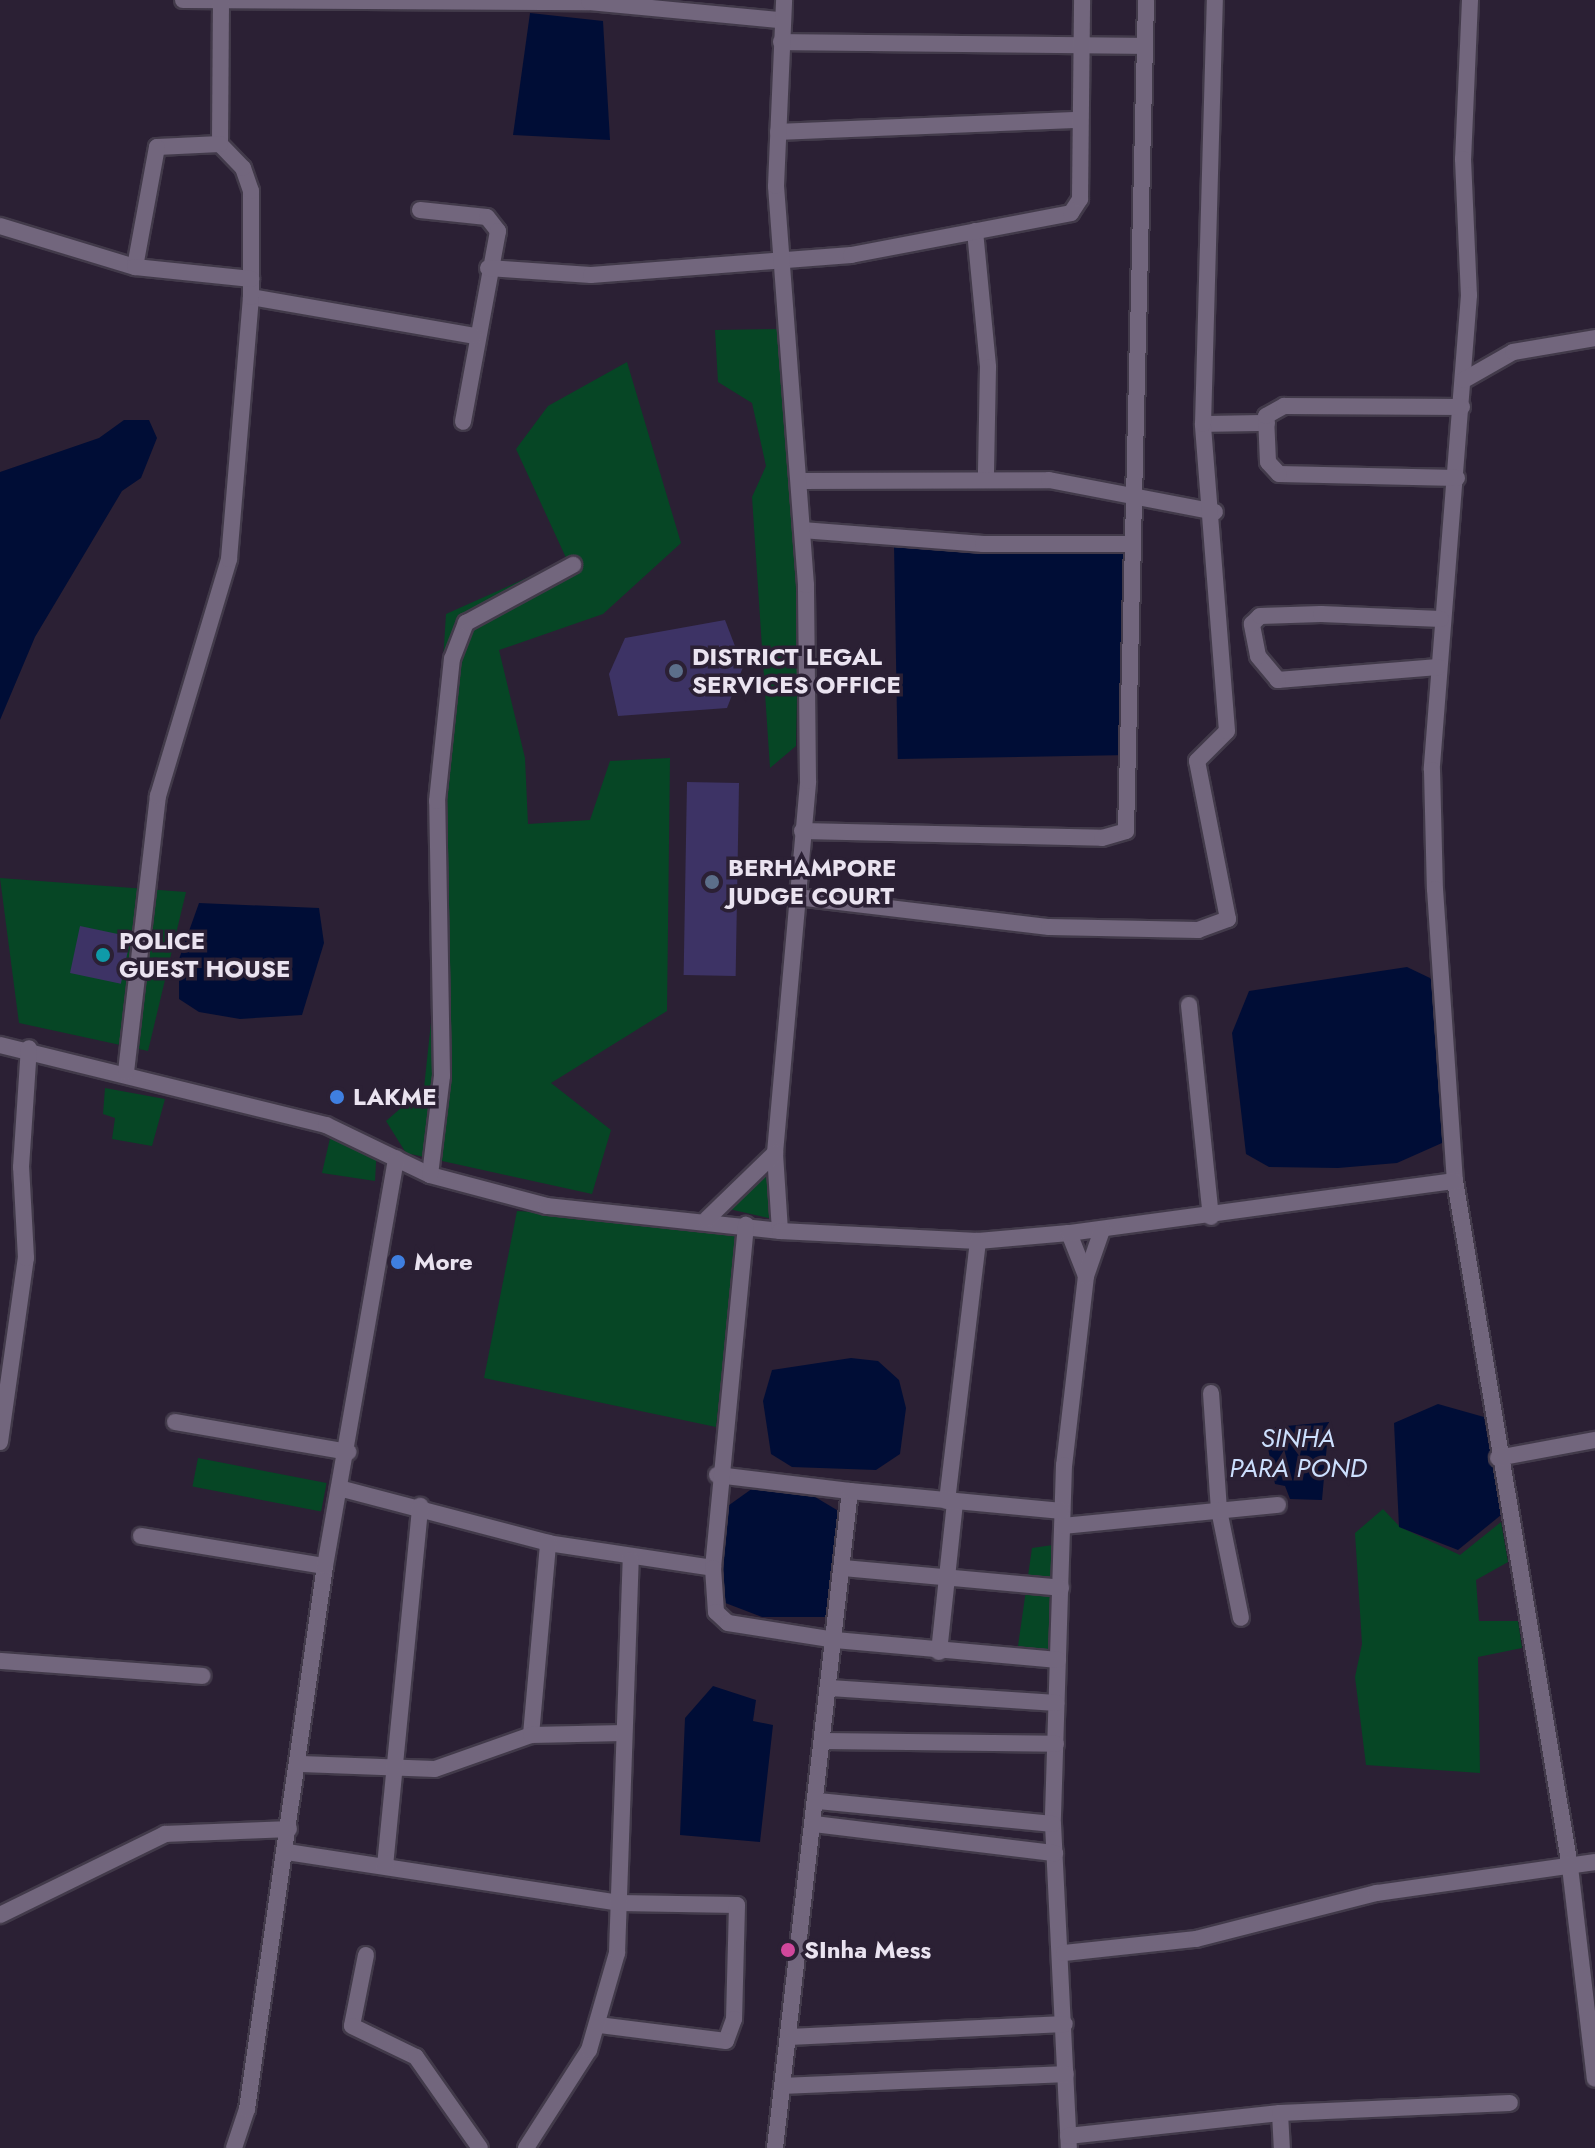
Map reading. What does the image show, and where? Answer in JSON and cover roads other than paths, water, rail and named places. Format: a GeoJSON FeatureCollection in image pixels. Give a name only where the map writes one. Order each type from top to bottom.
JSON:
{"type":"FeatureCollection","features":[{"type":"Feature","properties":{"kind":"street"},"geometry":{"type":"LineString","coordinates":[[183,0],[221,3],[589,2],[781,20]]}},
{"type":"Feature","properties":{"kind":"street"},"geometry":{"type":"LineString","coordinates":[[780,1231],[775,1153],[802,831],[802,530],[782,260],[778,132],[784,0]]}},
{"type":"Feature","properties":{"kind":"street"},"geometry":{"type":"LineString","coordinates":[[488,268],[591,275],[782,260],[975,231],[1077,210],[1082,0]]}},
{"type":"Feature","properties":{"kind":"street"},"geometry":{"type":"LineString","coordinates":[[802,831],[1125,833],[1132,798],[1129,495],[1146,0]]}},
{"type":"Feature","properties":{"kind":"street"},"geometry":{"type":"LineString","coordinates":[[797,897],[1049,927],[1198,930],[1226,921],[1197,761],[1227,731],[1215,512],[1203,424],[1215,0]]}},
{"type":"Feature","properties":{"kind":"street"},"geometry":{"type":"LineString","coordinates":[[1470,0],[1464,380],[1438,667],[1435,889],[1455,1181],[1498,1458],[1570,1867],[1595,2079]]}},
{"type":"Feature","properties":{"kind":"street"},"geometry":{"type":"LineString","coordinates":[[126,1072],[158,796],[229,559],[251,279],[249,179],[220,144],[221,3]]}},
{"type":"Feature","properties":{"kind":"street"},"geometry":{"type":"LineString","coordinates":[[781,42],[1144,46]]}},
{"type":"Feature","properties":{"kind":"street"},"geometry":{"type":"LineString","coordinates":[[778,132],[1079,120]]}},
{"type":"Feature","properties":{"kind":"street"},"geometry":{"type":"LineString","coordinates":[[135,267],[157,147],[220,144]]}},
{"type":"Feature","properties":{"kind":"street"},"geometry":{"type":"LineString","coordinates":[[420,210],[493,221],[498,231],[474,336],[463,422]]}},
{"type":"Feature","properties":{"kind":"street"},"geometry":{"type":"LineString","coordinates":[[0,226],[135,267],[251,279]]}},
{"type":"Feature","properties":{"kind":"street"},"geometry":{"type":"LineString","coordinates":[[975,231],[988,367],[986,475]]}},
{"type":"Feature","properties":{"kind":"street"},"geometry":{"type":"LineString","coordinates":[[251,297],[474,336]]}},
{"type":"Feature","properties":{"kind":"street"},"geometry":{"type":"LineString","coordinates":[[1464,380],[1513,352],[1595,338]]}},
{"type":"Feature","properties":{"kind":"street"},"geometry":{"type":"LineString","coordinates":[[1457,478],[1279,474],[1268,462],[1267,423],[1269,411],[1284,406],[1462,407]]}},
{"type":"Feature","properties":{"kind":"street"},"geometry":{"type":"LineString","coordinates":[[1203,424],[1267,423]]}},
{"type":"Feature","properties":{"kind":"street"},"geometry":{"type":"LineString","coordinates":[[799,481],[986,475],[1129,495],[1215,512]]}},
{"type":"Feature","properties":{"kind":"street"},"geometry":{"type":"LineString","coordinates":[[802,530],[983,544],[1129,544]]}},
{"type":"Feature","properties":{"kind":"street"},"geometry":{"type":"LineString","coordinates":[[430,1175],[442,1076],[437,801],[452,659],[466,623],[573,565]]}},
{"type":"Feature","properties":{"kind":"street"},"geometry":{"type":"LineString","coordinates":[[1438,667],[1278,680],[1258,656],[1252,624],[1260,616],[1321,614],[1441,619]]}},
{"type":"Feature","properties":{"kind":"street"},"geometry":{"type":"LineString","coordinates":[[1189,1005],[1211,1217]]}},
{"type":"Feature","properties":{"kind":"street"},"geometry":{"type":"LineString","coordinates":[[0,1045],[29,1048],[326,1125],[430,1175],[547,1206],[707,1219],[780,1231],[978,1241],[1211,1217],[1455,1181]]}},
{"type":"Feature","properties":{"kind":"street"},"geometry":{"type":"LineString","coordinates":[[0,1442],[26,1258],[21,1167],[29,1048]]}},
{"type":"Feature","properties":{"kind":"street"},"geometry":{"type":"LineString","coordinates":[[707,1219],[775,1153]]}},
{"type":"Feature","properties":{"kind":"street"},"geometry":{"type":"LineString","coordinates":[[234,2148],[247,2109],[301,1764],[325,1566],[348,1452],[396,1158]]}},
{"type":"Feature","properties":{"kind":"street"},"geometry":{"type":"LineString","coordinates":[[746,1225],[717,1475],[713,1568],[720,1618],[835,1640],[939,1652],[1058,1660]]}},
{"type":"Feature","properties":{"kind":"street"},"geometry":{"type":"LineString","coordinates":[[1102,1230],[1086,1276],[1062,1518],[1053,1824],[1064,1953],[1068,2142],[1280,2113],[1510,2103]]}},
{"type":"Feature","properties":{"kind":"street"},"geometry":{"type":"LineString","coordinates":[[1069,1233],[1086,1276]]}},
{"type":"Feature","properties":{"kind":"street"},"geometry":{"type":"LineString","coordinates":[[939,1652],[978,1241]]}},
{"type":"Feature","properties":{"kind":"street"},"geometry":{"type":"LineString","coordinates":[[1211,1393],[1219,1510],[1241,1618]]}},
{"type":"Feature","properties":{"kind":"street"},"geometry":{"type":"LineString","coordinates":[[175,1422],[348,1452]]}},
{"type":"Feature","properties":{"kind":"street"},"geometry":{"type":"LineString","coordinates":[[1498,1458],[1595,1440]]}},
{"type":"Feature","properties":{"kind":"street"},"geometry":{"type":"LineString","coordinates":[[717,1475],[1062,1518],[1278,1505]]}},
{"type":"Feature","properties":{"kind":"street"},"geometry":{"type":"LineString","coordinates":[[339,1488],[420,1506],[548,1543],[631,1560],[713,1568]]}},
{"type":"Feature","properties":{"kind":"street"},"geometry":{"type":"LineString","coordinates":[[775,2148],[818,1801],[850,1491]]}},
{"type":"Feature","properties":{"kind":"street"},"geometry":{"type":"LineString","coordinates":[[385,1866],[391,1768],[420,1506]]}},
{"type":"Feature","properties":{"kind":"street"},"geometry":{"type":"LineString","coordinates":[[141,1536],[325,1566]]}},
{"type":"Feature","properties":{"kind":"street"},"geometry":{"type":"LineString","coordinates":[[531,1735],[548,1543]]}},
{"type":"Feature","properties":{"kind":"street"},"geometry":{"type":"LineString","coordinates":[[526,2148],[600,2025],[617,1953],[631,1560]]}},
{"type":"Feature","properties":{"kind":"street"},"geometry":{"type":"LineString","coordinates":[[843,1568],[1061,1588]]}},
{"type":"Feature","properties":{"kind":"street"},"geometry":{"type":"LineString","coordinates":[[0,1661],[202,1676]]}},
{"type":"Feature","properties":{"kind":"street"},"geometry":{"type":"LineString","coordinates":[[830,1688],[1057,1703]]}},
{"type":"Feature","properties":{"kind":"street"},"geometry":{"type":"LineString","coordinates":[[301,1764],[391,1768],[458,1766],[531,1735],[624,1733]]}},
{"type":"Feature","properties":{"kind":"street"},"geometry":{"type":"LineString","coordinates":[[824,1741],[1056,1744]]}},
{"type":"Feature","properties":{"kind":"street"},"geometry":{"type":"LineString","coordinates":[[818,1801],[1053,1824]]}},
{"type":"Feature","properties":{"kind":"street"},"geometry":{"type":"LineString","coordinates":[[814,1824],[1055,1853]]}},
{"type":"Feature","properties":{"kind":"street"},"geometry":{"type":"LineString","coordinates":[[0,1915],[165,1834],[289,1829]]}},
{"type":"Feature","properties":{"kind":"street"},"geometry":{"type":"LineString","coordinates":[[287,1852],[619,1903],[737,1905],[734,2019],[730,2036],[718,2043],[600,2025]]}},
{"type":"Feature","properties":{"kind":"street"},"geometry":{"type":"LineString","coordinates":[[1064,1953],[1196,1939],[1377,1893],[1595,1862]]}},
{"type":"Feature","properties":{"kind":"street"},"geometry":{"type":"LineString","coordinates":[[366,1955],[352,2026],[416,2057],[480,2148]]}},
{"type":"Feature","properties":{"kind":"street"},"geometry":{"type":"LineString","coordinates":[[789,2037],[1065,2024]]}},
{"type":"Feature","properties":{"kind":"street"},"geometry":{"type":"LineString","coordinates":[[783,2086],[1066,2074]]}},
{"type":"Feature","properties":{"kind":"street"},"geometry":{"type":"LineString","coordinates":[[1280,2113],[1282,2148]]}},
{"type":"Feature","properties":{"kind":"water"},"geometry":{"type":"Polygon","coordinates":[[[530,13],[603,21],[610,140],[513,135],[530,13]]]}},
{"type":"Feature","properties":{"kind":"water"},"geometry":{"type":"Polygon","coordinates":[[[124,420],[149,420],[157,438],[141,478],[122,491],[35,637],[0,720],[0,472],[99,438],[124,420]]]}},
{"type":"Feature","properties":{"kind":"water"},"geometry":{"type":"Polygon","coordinates":[[[1127,543],[1131,755],[898,759],[894,547],[1127,543]]]}},
{"type":"Feature","properties":{"kind":"water"},"geometry":{"type":"Polygon","coordinates":[[[199,903],[319,908],[324,943],[302,1015],[240,1019],[199,1012],[179,999],[179,959],[199,903]]]}},
{"type":"Feature","properties":{"kind":"water"},"geometry":{"type":"Polygon","coordinates":[[[1407,967],[1430,978],[1442,1000],[1453,1103],[1442,1143],[1397,1163],[1338,1168],[1269,1167],[1246,1154],[1232,1033],[1249,991],[1407,967]]]}},
{"type":"Feature","properties":{"kind":"water"},"geometry":{"type":"Polygon","coordinates":[[[851,1358],[878,1361],[899,1380],[906,1408],[900,1454],[876,1470],[792,1467],[771,1454],[763,1401],[772,1370],[851,1358]]]}},
{"type":"Feature","properties":{"kind":"water"},"geometry":{"type":"Polygon","coordinates":[[[1438,1404],[1484,1417],[1501,1515],[1458,1550],[1399,1527],[1394,1423],[1438,1404]]]}},
{"type":"Feature","properties":{"kind":"water","name":"SINHA PARA POND"},"geometry":{"type":"Polygon","coordinates":[[[1329,1422],[1322,1500],[1290,1499],[1285,1486],[1275,1484],[1264,1428],[1329,1422]]]}},
{"type":"Feature","properties":{"kind":"water"},"geometry":{"type":"Polygon","coordinates":[[[795,1485],[847,1516],[829,1617],[762,1617],[715,1599],[718,1513],[753,1488],[795,1485]]]}},
{"type":"Feature","properties":{"kind":"water"},"geometry":{"type":"Polygon","coordinates":[[[713,1686],[756,1700],[753,1721],[773,1725],[760,1842],[680,1835],[685,1718],[713,1686]]]}},
{"type":"Feature","properties":{"kind":"place","name":"DISTRICT LEGAL SERVICES OFFICE"},"geometry":{"type":"Point","coordinates":[676,671]}},
{"type":"Feature","properties":{"kind":"place","name":"BERHAMPORE JUDGE COURT"},"geometry":{"type":"Point","coordinates":[712,882]}},
{"type":"Feature","properties":{"kind":"place","name":"POLICE GUEST HOUSE"},"geometry":{"type":"Point","coordinates":[103,955]}},
{"type":"Feature","properties":{"kind":"place","name":"LAKME"},"geometry":{"type":"Point","coordinates":[337,1097]}},
{"type":"Feature","properties":{"kind":"place","name":"More"},"geometry":{"type":"Point","coordinates":[398,1262]}},
{"type":"Feature","properties":{"kind":"place","name":"SInha Mess"},"geometry":{"type":"Point","coordinates":[788,1950]}}]}
